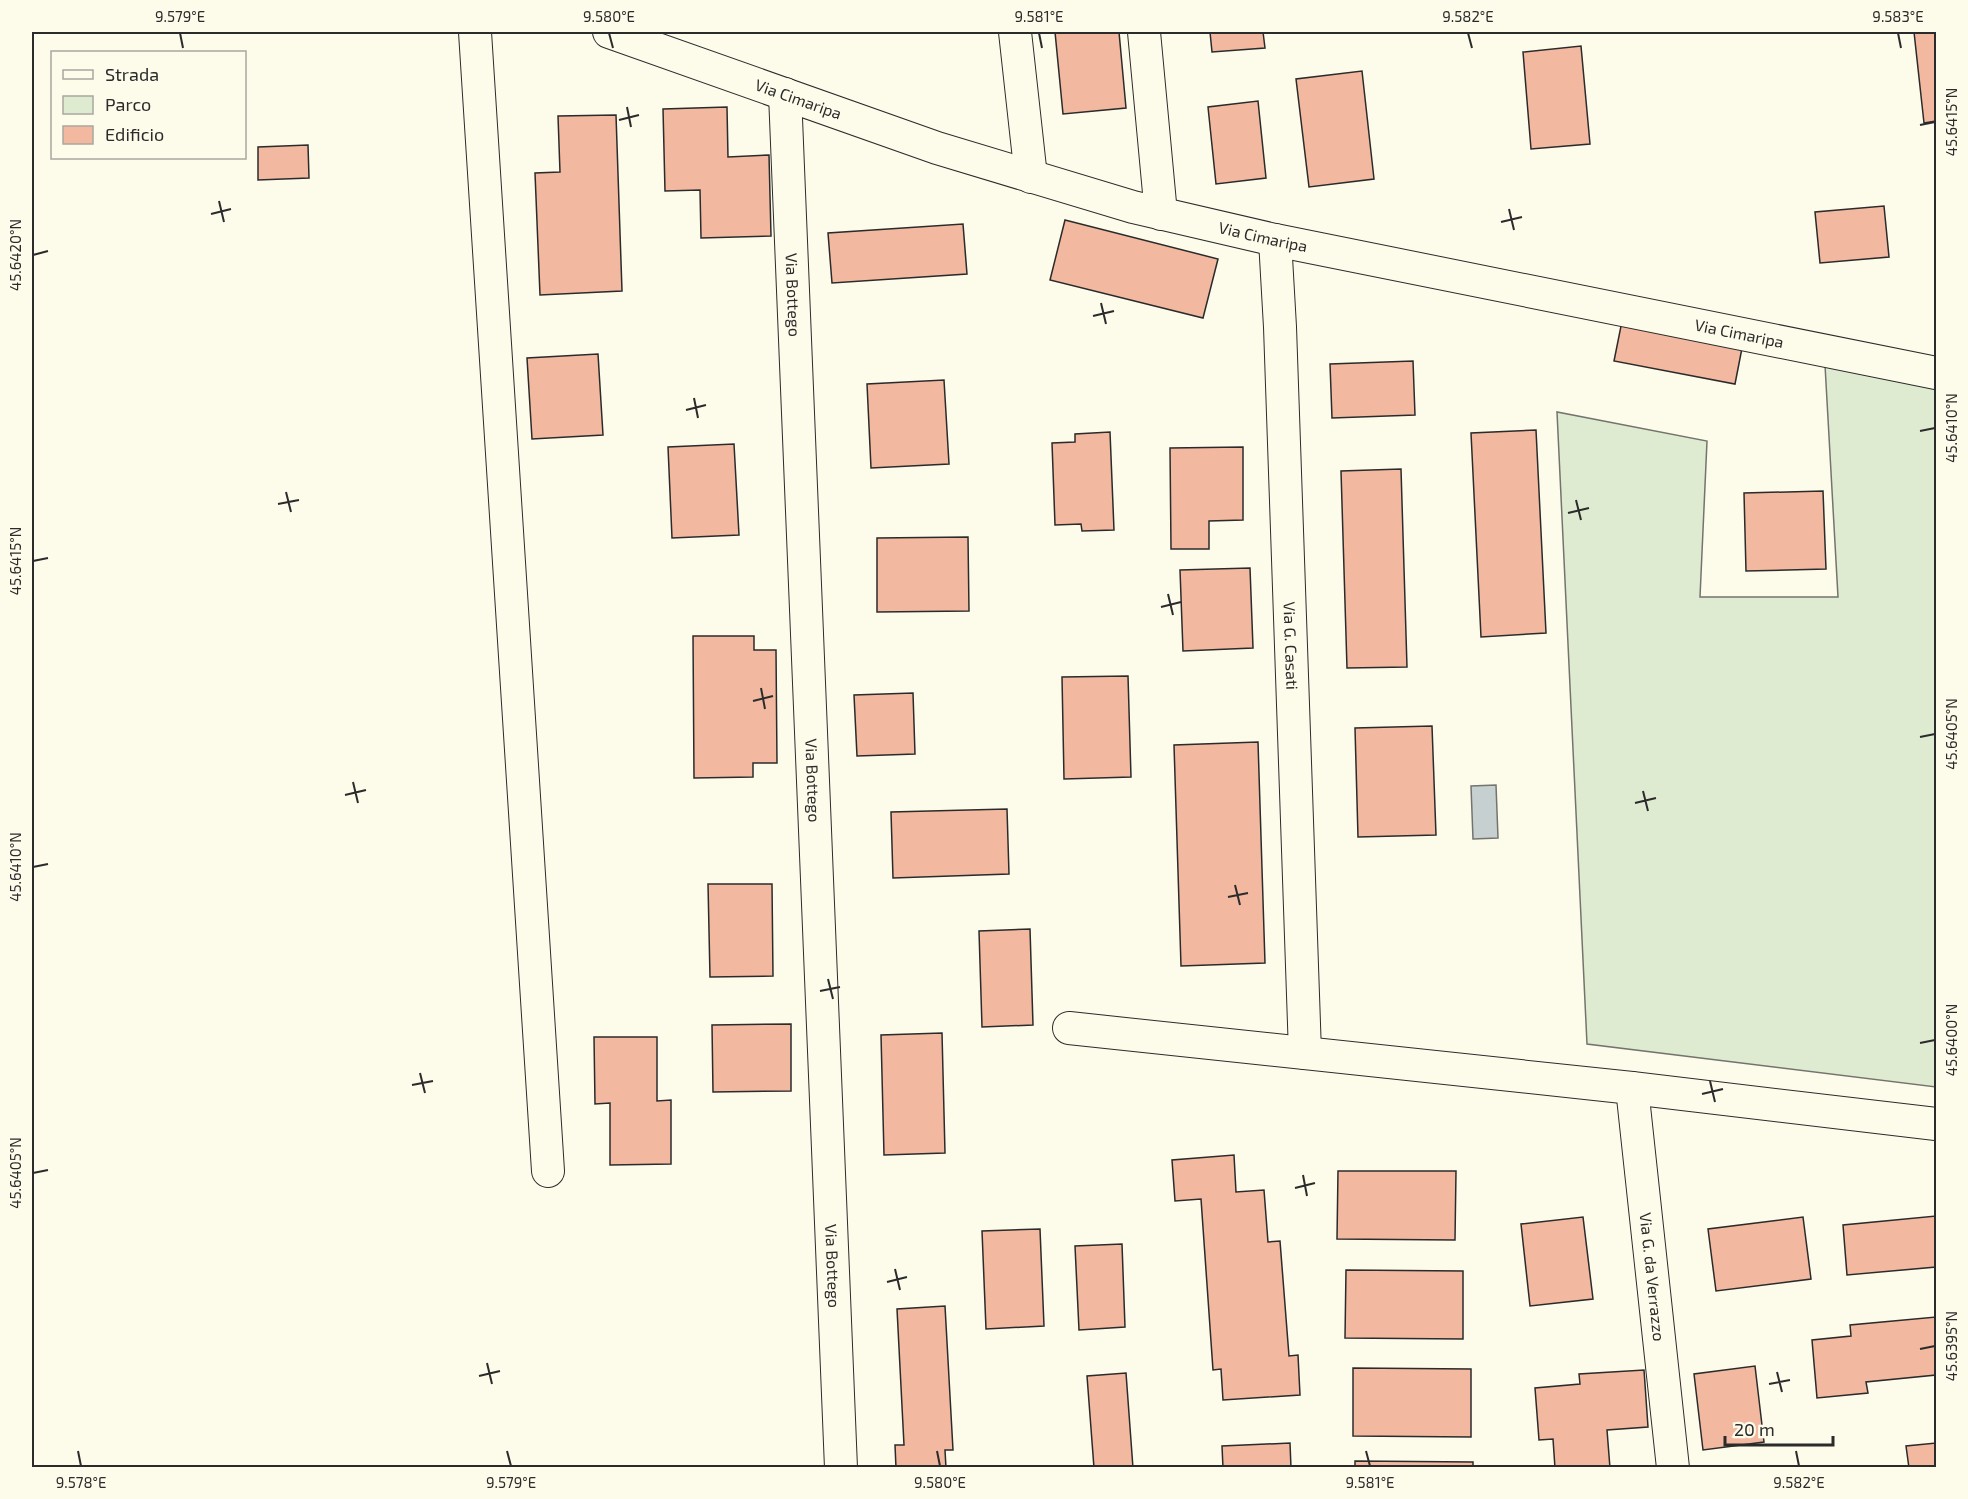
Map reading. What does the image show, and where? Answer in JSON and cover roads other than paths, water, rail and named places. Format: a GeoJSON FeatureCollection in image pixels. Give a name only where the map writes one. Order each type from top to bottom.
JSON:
{"type":"FeatureCollection","features":[{"type":"Feature","properties":{"kind":"street"},"geometry":{"type":"LineString","coordinates":[[475,32],[548,1171]]}},
{"type":"Feature","properties":{"kind":"street","name":"Via Cimaripa"},"geometry":{"type":"LineString","coordinates":[[609,32],[937,148],[1161,214],[1275,240],[1936,373]]}},
{"type":"Feature","properties":{"kind":"street"},"geometry":{"type":"LineString","coordinates":[[1015,32],[1031,177]]}},
{"type":"Feature","properties":{"kind":"street"},"geometry":{"type":"LineString","coordinates":[[1143,32],[1161,214]]}},
{"type":"Feature","properties":{"kind":"street","name":"Via Bottego"},"geometry":{"type":"LineString","coordinates":[[784,94],[841,1467]]}},
{"type":"Feature","properties":{"kind":"street","name":"Via G. Casati"},"geometry":{"type":"LineString","coordinates":[[1275,240],[1305,1053]]}},
{"type":"Feature","properties":{"kind":"street"},"geometry":{"type":"LineString","coordinates":[[1069,1028],[1632,1088],[1936,1124]]}},
{"type":"Feature","properties":{"kind":"street","name":"Via G. da Verrazzo"},"geometry":{"type":"LineString","coordinates":[[1632,1088],[1673,1467]]}}]}
